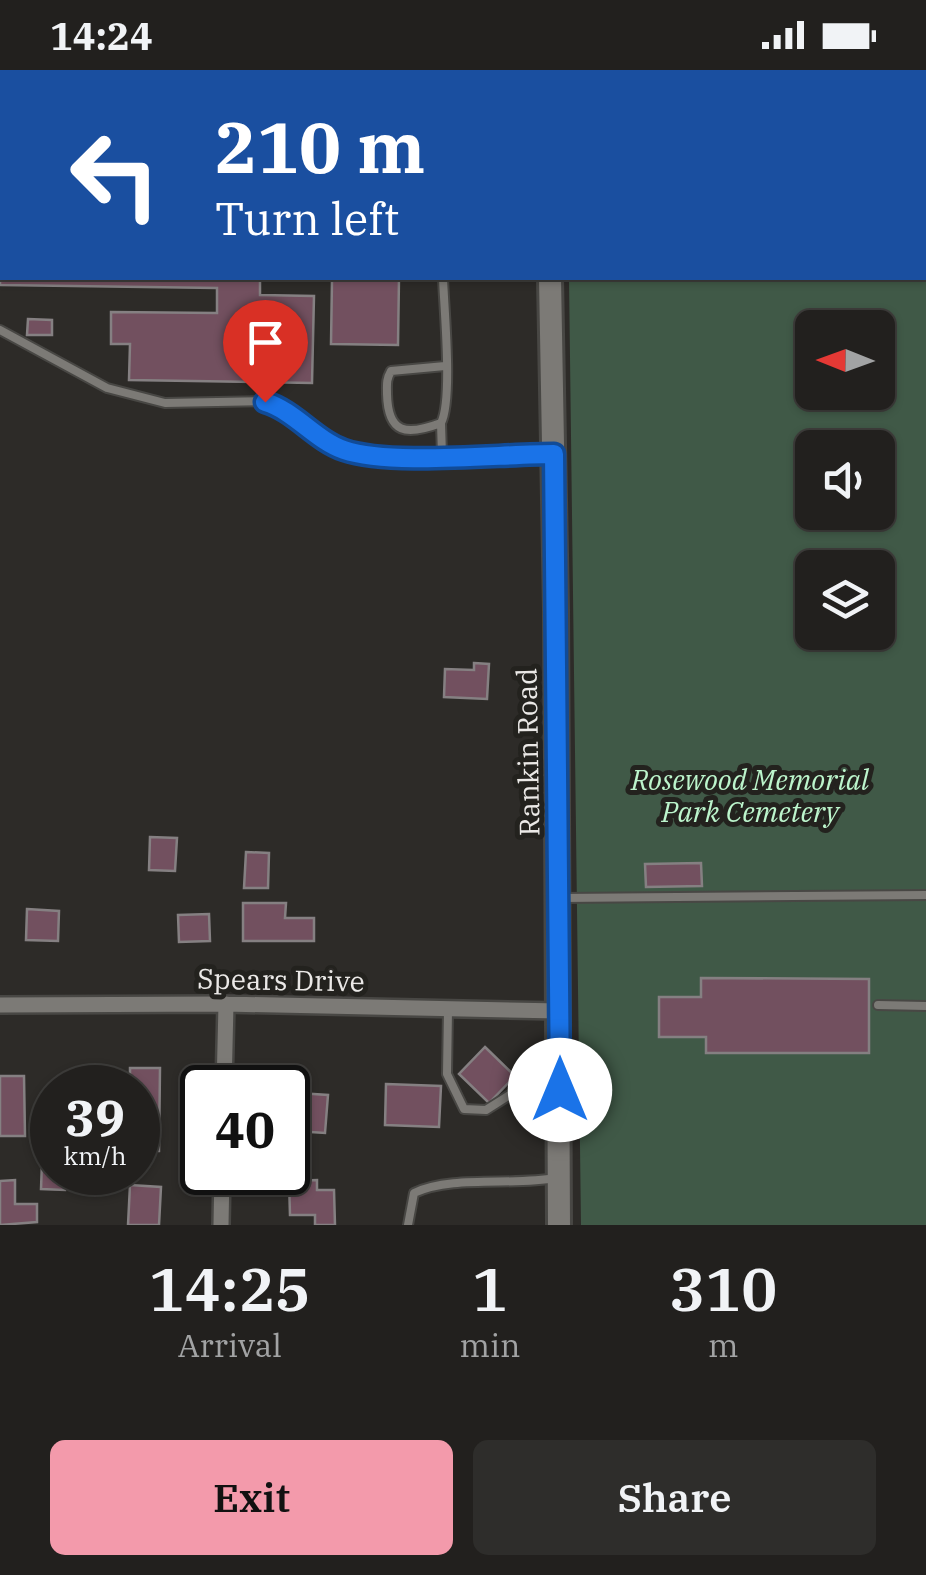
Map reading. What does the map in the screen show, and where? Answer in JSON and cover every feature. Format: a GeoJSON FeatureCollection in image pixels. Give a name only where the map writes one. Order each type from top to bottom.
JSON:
{"type":"FeatureCollection","features":[{"type":"Feature","properties":{"kind":"street","name":"Rankin Road"},"geometry":{"type":"LineString","coordinates":[[550,280],[560,1225]]}},
{"type":"Feature","properties":{"kind":"street","name":"Spears Drive"},"geometry":{"type":"LineString","coordinates":[[0,1004],[560,1011]]}},
{"type":"Feature","properties":{"kind":"street"},"geometry":{"type":"LineString","coordinates":[[225,1065],[226,1004]]}},
{"type":"Feature","properties":{"kind":"street"},"geometry":{"type":"LineString","coordinates":[[221,1225],[222,1195]]}},
{"type":"Feature","properties":{"kind":"lane"},"geometry":{"type":"LineString","coordinates":[[442,456],[441,423],[446,414],[443,280]]}},
{"type":"Feature","properties":{"kind":"lane"},"geometry":{"type":"LineString","coordinates":[[0,330],[108,388],[150,402],[265,402],[282,407],[342,450],[374,457],[554,454]]}},
{"type":"Feature","properties":{"kind":"lane"},"geometry":{"type":"LineString","coordinates":[[441,423],[398,429],[392,424],[388,418],[387,378],[401,368],[445,366]]}},
{"type":"Feature","properties":{"kind":"lane"},"geometry":{"type":"LineString","coordinates":[[559,898],[926,894]]}},
{"type":"Feature","properties":{"kind":"lane"},"geometry":{"type":"LineString","coordinates":[[878,1005],[926,1006]]}},
{"type":"Feature","properties":{"kind":"lane"},"geometry":{"type":"LineString","coordinates":[[448,1009],[447,1074],[464,1109],[486,1110],[516,1090],[560,1090]]}},
{"type":"Feature","properties":{"kind":"lane"},"geometry":{"type":"LineString","coordinates":[[408,1225],[414,1193],[430,1185],[526,1184],[560,1177]]}},
{"type":"Feature","properties":{"kind":"green space","name":"Rosewood Memorial Park Cemetery"},"geometry":{"type":"Polygon","coordinates":[[[569,280],[926,280],[926,1225],[581,1225],[569,280]]]}},
{"type":"Feature","properties":{"kind":"building"},"geometry":{"type":"Polygon","coordinates":[[[0,280],[260,280],[260,295],[314,296],[312,383],[129,380],[130,344],[111,344],[111,312],[217,313],[217,288],[0,285],[0,280]]]}},
{"type":"Feature","properties":{"kind":"building"},"geometry":{"type":"Polygon","coordinates":[[[332,280],[399,280],[398,345],[331,344],[332,280]]]}},
{"type":"Feature","properties":{"kind":"building"},"geometry":{"type":"Polygon","coordinates":[[[28,319],[52,320],[52,335],[27,335],[28,319]]]}},
{"type":"Feature","properties":{"kind":"building"},"geometry":{"type":"Polygon","coordinates":[[[474,663],[489,664],[487,699],[444,697],[445,669],[474,670],[474,663]]]}},
{"type":"Feature","properties":{"kind":"building"},"geometry":{"type":"Polygon","coordinates":[[[150,837],[177,838],[175,871],[149,870],[150,837]]]}},
{"type":"Feature","properties":{"kind":"building"},"geometry":{"type":"Polygon","coordinates":[[[246,852],[269,853],[268,888],[244,888],[246,852]]]}},
{"type":"Feature","properties":{"kind":"building"},"geometry":{"type":"Polygon","coordinates":[[[701,863],[702,886],[646,887],[645,864],[701,863]]]}},
{"type":"Feature","properties":{"kind":"building"},"geometry":{"type":"Polygon","coordinates":[[[243,903],[286,903],[285,918],[314,918],[314,941],[243,941],[243,903]]]}},
{"type":"Feature","properties":{"kind":"building"},"geometry":{"type":"Polygon","coordinates":[[[27,909],[59,911],[58,941],[26,940],[27,909]]]}},
{"type":"Feature","properties":{"kind":"building"},"geometry":{"type":"Polygon","coordinates":[[[209,914],[210,941],[179,942],[178,915],[209,914]]]}},
{"type":"Feature","properties":{"kind":"building"},"geometry":{"type":"Polygon","coordinates":[[[701,978],[869,979],[869,1053],[706,1053],[706,1037],[659,1037],[659,997],[701,997],[701,978]]]}},
{"type":"Feature","properties":{"kind":"building"},"geometry":{"type":"Polygon","coordinates":[[[485,1047],[515,1076],[489,1103],[459,1074],[485,1047]]]}},
{"type":"Feature","properties":{"kind":"building"},"geometry":{"type":"Polygon","coordinates":[[[0,1076],[24,1076],[25,1136],[0,1136],[0,1076]]]}},
{"type":"Feature","properties":{"kind":"building"},"geometry":{"type":"Polygon","coordinates":[[[386,1084],[441,1086],[439,1127],[385,1125],[386,1084]]]}},
{"type":"Feature","properties":{"kind":"building"},"geometry":{"type":"Polygon","coordinates":[[[310,1094],[328,1095],[325,1133],[310,1132],[310,1094]]]}},
{"type":"Feature","properties":{"kind":"building"},"geometry":{"type":"Polygon","coordinates":[[[15,1180],[15,1204],[37,1204],[37,1222],[0,1225],[0,1181],[15,1180]]]}},
{"type":"Feature","properties":{"kind":"building"},"geometry":{"type":"Polygon","coordinates":[[[310,1180],[317,1180],[317,1190],[334,1190],[335,1225],[315,1225],[315,1215],[290,1215],[289,1195],[310,1195],[310,1180]]]}},
{"type":"Feature","properties":{"kind":"building"},"geometry":{"type":"Polygon","coordinates":[[[161,1187],[159,1225],[128,1225],[130,1195],[160,1195],[161,1187]]]}},
{"type":"Feature","properties":{"kind":"route"},"geometry":{"type":"LineString","coordinates":[[265,402],[282,407],[342,450],[374,457],[554,454],[560,1090]]}}]}
